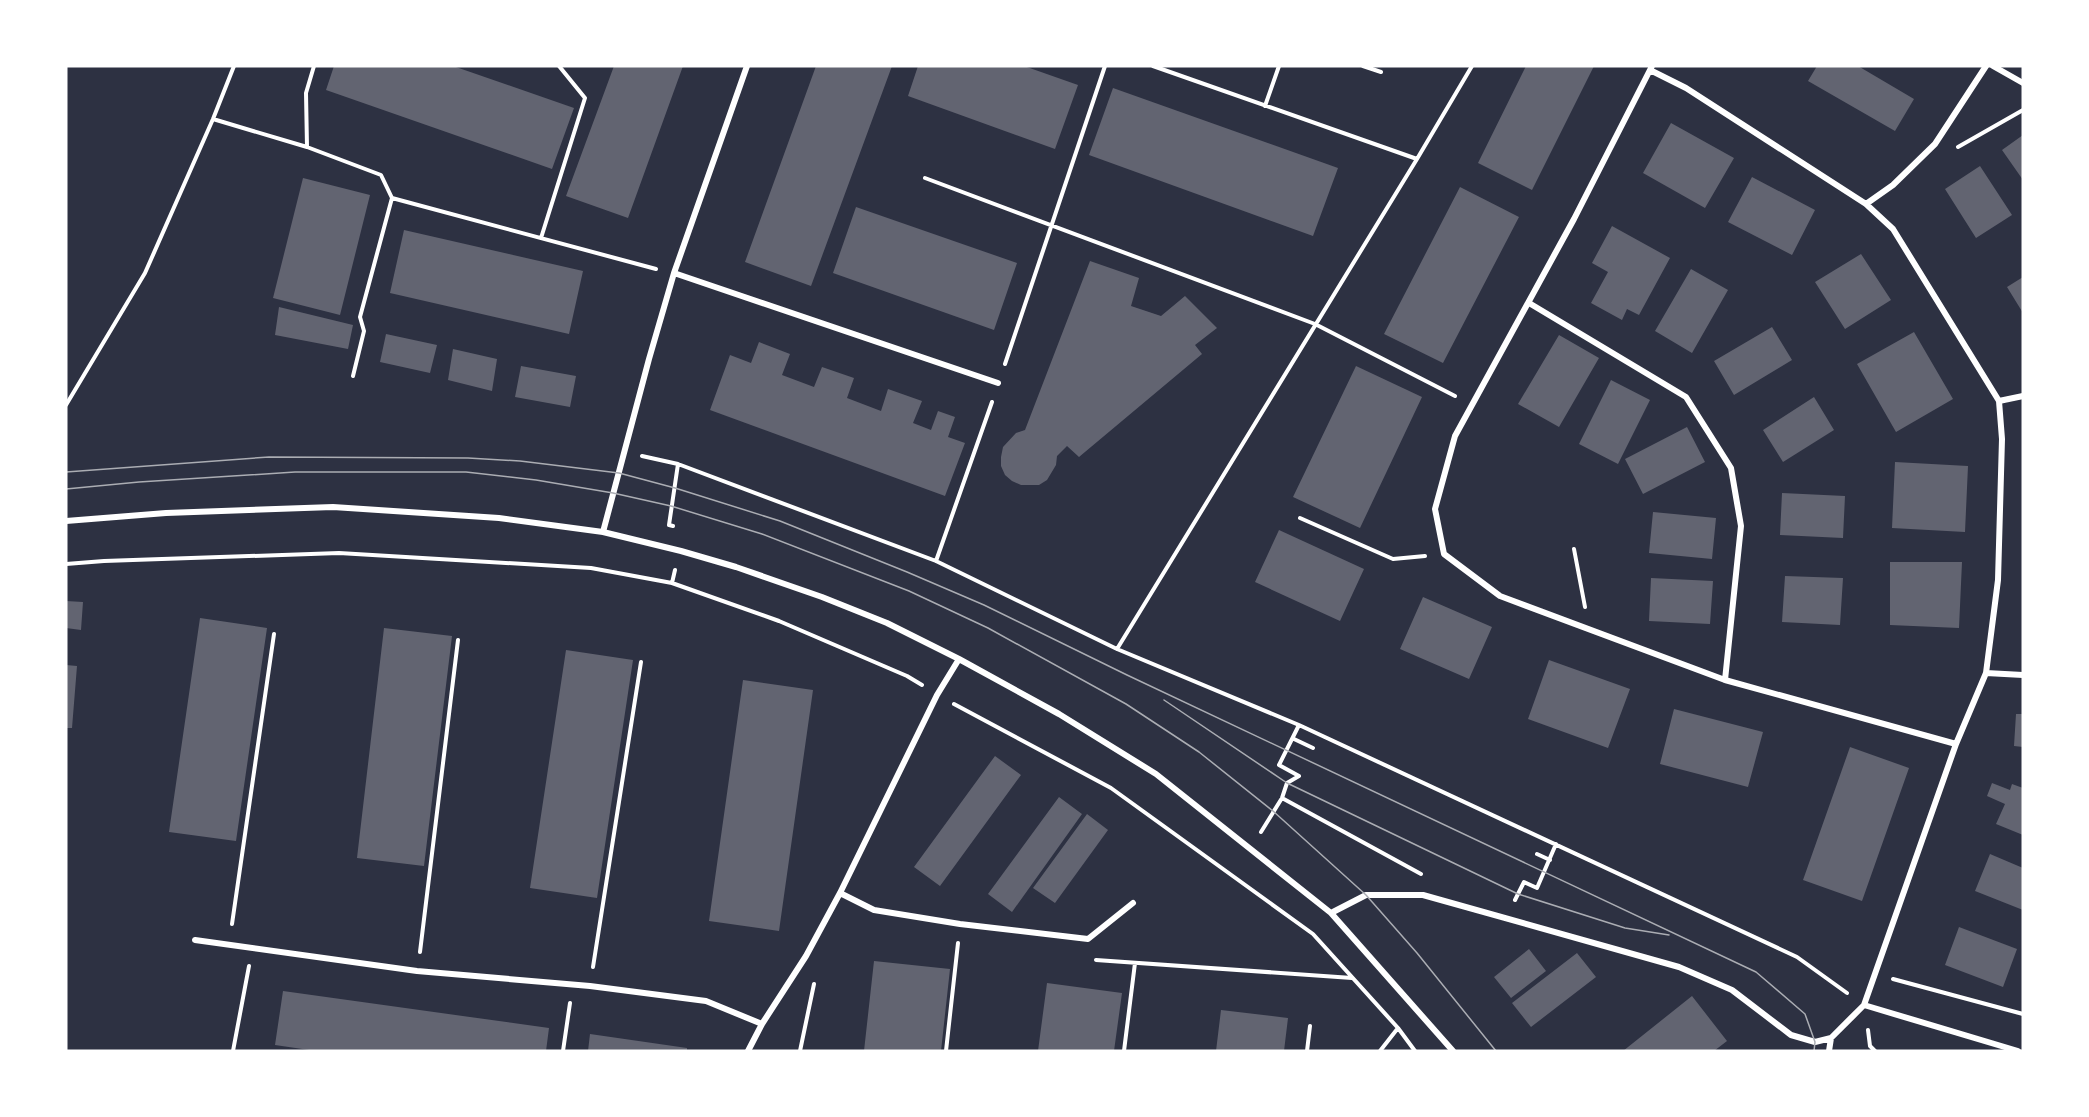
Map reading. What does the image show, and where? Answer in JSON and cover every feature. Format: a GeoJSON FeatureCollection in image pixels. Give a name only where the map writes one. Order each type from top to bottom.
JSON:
{"type":"FeatureCollection","features":[{"type":"Feature","properties":{"kind":"street"},"geometry":{"type":"LineString","coordinates":[[603,532],[674,273],[747,66]]}},
{"type":"Feature","properties":{"kind":"street"},"geometry":{"type":"LineString","coordinates":[[1866,204],[1893,185],[1935,144],[1986,66]]}},
{"type":"Feature","properties":{"kind":"street"},"geometry":{"type":"LineString","coordinates":[[1993,66],[2023,83]]}},
{"type":"Feature","properties":{"kind":"street"},"geometry":{"type":"LineString","coordinates":[[1331,913],[1366,895],[1423,895],[1679,967],[1732,990],[1791,1035],[1815,1042],[1831,1038],[1864,1005],[1956,744],[1986,673],[1998,580],[2001,439],[1999,401],[1893,229],[1866,204],[1686,88],[1651,68],[1529,303],[1455,436],[1435,509],[1444,554],[1500,596],[1725,680],[1956,744]]}},
{"type":"Feature","properties":{"kind":"street"},"geometry":{"type":"LineString","coordinates":[[674,273],[998,383]]}},
{"type":"Feature","properties":{"kind":"street"},"geometry":{"type":"LineString","coordinates":[[1529,303],[1686,397],[1731,468],[1741,526],[1725,680]]}},
{"type":"Feature","properties":{"kind":"street"},"geometry":{"type":"LineString","coordinates":[[1999,401],[2023,396]]}},
{"type":"Feature","properties":{"kind":"street"},"geometry":{"type":"LineString","coordinates":[[66,521],[166,513],[333,507],[499,518],[603,532],[681,551],[736,567],[822,597],[887,623],[959,659],[1059,714],[1156,774],[1331,913],[1453,1051]]}},
{"type":"Feature","properties":{"kind":"street"},"geometry":{"type":"LineString","coordinates":[[748,1051],[762,1024],[806,956],[840,893],[937,695],[959,659]]}},
{"type":"Feature","properties":{"kind":"street"},"geometry":{"type":"LineString","coordinates":[[1986,673],[2023,675]]}},
{"type":"Feature","properties":{"kind":"street"},"geometry":{"type":"LineString","coordinates":[[840,893],[873,910],[960,924],[1088,939],[1133,903]]}},
{"type":"Feature","properties":{"kind":"street"},"geometry":{"type":"LineString","coordinates":[[195,940],[417,971],[590,986],[706,1001],[762,1024]]}},
{"type":"Feature","properties":{"kind":"street"},"geometry":{"type":"LineString","coordinates":[[1864,1005],[2018,1051]]}},
{"type":"Feature","properties":{"kind":"street"},"geometry":{"type":"LineString","coordinates":[[1829,1051],[1831,1038]]}},
{"type":"Feature","properties":{"kind":"path"},"geometry":{"type":"LineString","coordinates":[[66,405],[146,273],[234,66]]}},
{"type":"Feature","properties":{"kind":"path"},"geometry":{"type":"LineString","coordinates":[[307,147],[306,93],[314,66]]}},
{"type":"Feature","properties":{"kind":"path"},"geometry":{"type":"LineString","coordinates":[[541,237],[585,98],[559,66]]}},
{"type":"Feature","properties":{"kind":"path"},"geometry":{"type":"LineString","coordinates":[[936,561],[1105,66]]}},
{"type":"Feature","properties":{"kind":"path"},"geometry":{"type":"LineString","coordinates":[[1153,66],[1417,159]]}},
{"type":"Feature","properties":{"kind":"path"},"geometry":{"type":"LineString","coordinates":[[1265,106],[1279,66]]}},
{"type":"Feature","properties":{"kind":"path"},"geometry":{"type":"LineString","coordinates":[[1363,66],[1381,72]]}},
{"type":"Feature","properties":{"kind":"path"},"geometry":{"type":"LineString","coordinates":[[1117,649],[1472,66]]}},
{"type":"Feature","properties":{"kind":"path"},"geometry":{"type":"LineString","coordinates":[[213,119],[307,147],[381,175],[392,198],[360,317],[364,331],[353,376]]}},
{"type":"Feature","properties":{"kind":"path"},"geometry":{"type":"LineString","coordinates":[[925,178],[1315,324],[1472,404]]}},
{"type":"Feature","properties":{"kind":"path"},"geometry":{"type":"LineString","coordinates":[[392,198],[674,273]]}},
{"type":"Feature","properties":{"kind":"path"},"geometry":{"type":"LineString","coordinates":[[624,452],[678,464],[936,561],[1117,649],[1299,725],[1797,957],[1864,1005]]}},
{"type":"Feature","properties":{"kind":"path"},"geometry":{"type":"LineString","coordinates":[[672,584],[686,529],[669,525],[678,464]]}},
{"type":"Feature","properties":{"kind":"path"},"geometry":{"type":"LineString","coordinates":[[1300,518],[1393,559],[1444,554]]}},
{"type":"Feature","properties":{"kind":"path"},"geometry":{"type":"LineString","coordinates":[[1574,549],[1585,607],[1584,627]]}},
{"type":"Feature","properties":{"kind":"path"},"geometry":{"type":"LineString","coordinates":[[66,564],[339,553],[591,568],[672,584],[779,621],[907,676],[937,695],[1111,788],[1313,934],[1398,1028],[1415,1051]]}},
{"type":"Feature","properties":{"kind":"path"},"geometry":{"type":"LineString","coordinates":[[229,945],[274,634]]}},
{"type":"Feature","properties":{"kind":"path"},"geometry":{"type":"LineString","coordinates":[[417,971],[458,640]]}},
{"type":"Feature","properties":{"kind":"path"},"geometry":{"type":"LineString","coordinates":[[590,986],[641,662]]}},
{"type":"Feature","properties":{"kind":"path"},"geometry":{"type":"LineString","coordinates":[[1234,877],[1282,798],[1287,783],[1299,776],[1279,765],[1299,725]]}},
{"type":"Feature","properties":{"kind":"path"},"geometry":{"type":"LineString","coordinates":[[1294,739],[1313,748]]}},
{"type":"Feature","properties":{"kind":"path"},"geometry":{"type":"LineString","coordinates":[[1282,798],[1429,878],[1445,901]]}},
{"type":"Feature","properties":{"kind":"path"},"geometry":{"type":"LineString","coordinates":[[1507,918],[1524,882],[1537,888],[1556,844]]}},
{"type":"Feature","properties":{"kind":"path"},"geometry":{"type":"LineString","coordinates":[[1537,854],[1550,860]]}},
{"type":"Feature","properties":{"kind":"path"},"geometry":{"type":"LineString","coordinates":[[946,1051],[960,924]]}},
{"type":"Feature","properties":{"kind":"path"},"geometry":{"type":"LineString","coordinates":[[1088,939],[1086,959],[1352,978]]}},
{"type":"Feature","properties":{"kind":"path"},"geometry":{"type":"LineString","coordinates":[[232,1051],[253,948]]}},
{"type":"Feature","properties":{"kind":"path"},"geometry":{"type":"LineString","coordinates":[[800,1051],[819,965],[806,956]]}},
{"type":"Feature","properties":{"kind":"path"},"geometry":{"type":"LineString","coordinates":[[1124,1051],[1135,963]]}},
{"type":"Feature","properties":{"kind":"path"},"geometry":{"type":"LineString","coordinates":[[1875,974],[2023,1014]]}},
{"type":"Feature","properties":{"kind":"path"},"geometry":{"type":"LineString","coordinates":[[563,1051],[572,985]]}},
{"type":"Feature","properties":{"kind":"path"},"geometry":{"type":"LineString","coordinates":[[1307,1051],[1310,1026]]}},
{"type":"Feature","properties":{"kind":"path"},"geometry":{"type":"LineString","coordinates":[[1380,1051],[1398,1028]]}},
{"type":"Feature","properties":{"kind":"building"},"geometry":{"type":"Polygon","coordinates":[[[334,66],[453,66],[574,108],[552,169],[326,90],[334,66]]]}},
{"type":"Feature","properties":{"kind":"building"},"geometry":{"type":"Polygon","coordinates":[[[614,66],[683,66],[628,218],[566,196],[614,66]]]}},
{"type":"Feature","properties":{"kind":"building"},"geometry":{"type":"Polygon","coordinates":[[[816,66],[892,66],[811,286],[745,262],[816,66]]]}},
{"type":"Feature","properties":{"kind":"building"},"geometry":{"type":"Polygon","coordinates":[[[918,66],[1024,66],[1078,85],[1055,149],[908,96],[918,66]]]}},
{"type":"Feature","properties":{"kind":"building"},"geometry":{"type":"Polygon","coordinates":[[[1526,66],[1594,66],[1532,190],[1478,163],[1526,66]]]}},
{"type":"Feature","properties":{"kind":"building"},"geometry":{"type":"Polygon","coordinates":[[[1817,66],[1858,66],[1914,99],[1895,131],[1808,81],[1817,66]]]}},
{"type":"Feature","properties":{"kind":"building"},"geometry":{"type":"Polygon","coordinates":[[[1113,88],[1338,168],[1313,236],[1089,155],[1113,88]]]}},
{"type":"Feature","properties":{"kind":"building"},"geometry":{"type":"Polygon","coordinates":[[[1671,123],[1734,158],[1705,208],[1643,173],[1671,123]]]}},
{"type":"Feature","properties":{"kind":"building"},"geometry":{"type":"Polygon","coordinates":[[[2023,135],[2023,180],[2002,150],[2023,135]]]}},
{"type":"Feature","properties":{"kind":"building"},"geometry":{"type":"Polygon","coordinates":[[[1980,166],[2012,215],[1976,238],[1945,189],[1980,166]]]}},
{"type":"Feature","properties":{"kind":"building"},"geometry":{"type":"Polygon","coordinates":[[[1752,177],[1815,210],[1792,255],[1728,222],[1752,177]]]}},
{"type":"Feature","properties":{"kind":"building"},"geometry":{"type":"Polygon","coordinates":[[[303,178],[370,195],[340,315],[273,298],[303,178]]]}},
{"type":"Feature","properties":{"kind":"building"},"geometry":{"type":"Polygon","coordinates":[[[1460,187],[1519,217],[1443,363],[1384,334],[1460,187]]]}},
{"type":"Feature","properties":{"kind":"building"},"geometry":{"type":"Polygon","coordinates":[[[856,207],[1017,263],[994,330],[833,273],[856,207]]]}},
{"type":"Feature","properties":{"kind":"building"},"geometry":{"type":"Polygon","coordinates":[[[1612,226],[1670,258],[1639,315],[1627,309],[1622,320],[1591,303],[1608,272],[1592,263],[1612,226]]]}},
{"type":"Feature","properties":{"kind":"building"},"geometry":{"type":"Polygon","coordinates":[[[404,230],[583,271],[569,334],[390,293],[404,230]]]}},
{"type":"Feature","properties":{"kind":"building"},"geometry":{"type":"Polygon","coordinates":[[[1861,254],[1891,300],[1845,329],[1815,282],[1861,254]]]}},
{"type":"Feature","properties":{"kind":"building"},"geometry":{"type":"Polygon","coordinates":[[[1090,261],[1139,278],[1131,306],[1161,316],[1185,296],[1217,328],[1195,345],[1202,354],[1079,457],[1067,446],[1057,456],[1056,465],[1047,480],[1039,485],[1021,485],[1005,475],[1001,466],[1003,447],[1016,433],[1025,430],[1090,261]]]}},
{"type":"Feature","properties":{"kind":"building"},"geometry":{"type":"Polygon","coordinates":[[[1691,269],[1728,290],[1692,353],[1655,331],[1691,269]]]}},
{"type":"Feature","properties":{"kind":"building"},"geometry":{"type":"Polygon","coordinates":[[[2023,277],[2023,313],[2007,287],[2023,277]]]}},
{"type":"Feature","properties":{"kind":"building"},"geometry":{"type":"Polygon","coordinates":[[[279,307],[353,325],[348,349],[275,335],[279,307]]]}},
{"type":"Feature","properties":{"kind":"building"},"geometry":{"type":"Polygon","coordinates":[[[1772,327],[1792,360],[1734,395],[1714,361],[1772,327]]]}},
{"type":"Feature","properties":{"kind":"building"},"geometry":{"type":"Polygon","coordinates":[[[1914,332],[1953,399],[1896,432],[1857,364],[1914,332]]]}},
{"type":"Feature","properties":{"kind":"building"},"geometry":{"type":"Polygon","coordinates":[[[386,334],[437,345],[430,373],[380,362],[386,334]]]}},
{"type":"Feature","properties":{"kind":"building"},"geometry":{"type":"Polygon","coordinates":[[[1559,335],[1599,358],[1559,427],[1518,404],[1559,335]]]}},
{"type":"Feature","properties":{"kind":"building"},"geometry":{"type":"Polygon","coordinates":[[[759,342],[790,354],[782,375],[814,387],[822,367],[854,378],[847,398],[881,411],[888,389],[922,401],[913,423],[931,430],[938,411],[955,417],[948,437],[965,443],[945,496],[710,410],[730,355],[751,363],[759,342]]]}},
{"type":"Feature","properties":{"kind":"building"},"geometry":{"type":"Polygon","coordinates":[[[453,349],[497,359],[492,391],[448,380],[453,349]]]}},
{"type":"Feature","properties":{"kind":"building"},"geometry":{"type":"Polygon","coordinates":[[[521,366],[576,376],[570,407],[515,397],[521,366]]]}},
{"type":"Feature","properties":{"kind":"building"},"geometry":{"type":"Polygon","coordinates":[[[1356,366],[1422,397],[1360,528],[1293,497],[1356,366]]]}},
{"type":"Feature","properties":{"kind":"building"},"geometry":{"type":"Polygon","coordinates":[[[1611,380],[1650,400],[1618,464],[1579,444],[1611,380]]]}},
{"type":"Feature","properties":{"kind":"building"},"geometry":{"type":"Polygon","coordinates":[[[1814,397],[1834,430],[1783,462],[1763,430],[1814,397]]]}},
{"type":"Feature","properties":{"kind":"building"},"geometry":{"type":"Polygon","coordinates":[[[1687,427],[1705,462],[1643,494],[1625,459],[1687,427]]]}},
{"type":"Feature","properties":{"kind":"building"},"geometry":{"type":"Polygon","coordinates":[[[1895,462],[1968,466],[1965,532],[1892,528],[1895,462]]]}},
{"type":"Feature","properties":{"kind":"building"},"geometry":{"type":"Polygon","coordinates":[[[1782,493],[1845,496],[1843,538],[1780,535],[1782,493]]]}},
{"type":"Feature","properties":{"kind":"building"},"geometry":{"type":"Polygon","coordinates":[[[1653,512],[1716,518],[1712,559],[1649,553],[1653,512]]]}},
{"type":"Feature","properties":{"kind":"building"},"geometry":{"type":"Polygon","coordinates":[[[1279,530],[1364,569],[1340,621],[1255,582],[1279,530]]]}},
{"type":"Feature","properties":{"kind":"building"},"geometry":{"type":"Polygon","coordinates":[[[1890,562],[1962,562],[1959,628],[1890,625],[1890,562]]]}},
{"type":"Feature","properties":{"kind":"building"},"geometry":{"type":"Polygon","coordinates":[[[1785,576],[1843,578],[1840,625],[1782,622],[1785,576]]]}},
{"type":"Feature","properties":{"kind":"building"},"geometry":{"type":"Polygon","coordinates":[[[1651,578],[1713,581],[1710,624],[1649,621],[1651,578]]]}},
{"type":"Feature","properties":{"kind":"building"},"geometry":{"type":"Polygon","coordinates":[[[1423,597],[1492,627],[1469,679],[1400,649],[1423,597]]]}},
{"type":"Feature","properties":{"kind":"building"},"geometry":{"type":"Polygon","coordinates":[[[66,601],[83,602],[81,630],[66,628],[66,601]]]}},
{"type":"Feature","properties":{"kind":"building"},"geometry":{"type":"Polygon","coordinates":[[[200,618],[267,628],[236,841],[169,832],[200,618]]]}},
{"type":"Feature","properties":{"kind":"building"},"geometry":{"type":"Polygon","coordinates":[[[384,628],[452,636],[424,866],[357,858],[384,628]]]}},
{"type":"Feature","properties":{"kind":"building"},"geometry":{"type":"Polygon","coordinates":[[[566,650],[633,660],[597,898],[530,888],[566,650]]]}},
{"type":"Feature","properties":{"kind":"building"},"geometry":{"type":"Polygon","coordinates":[[[1549,660],[1630,689],[1608,748],[1528,719],[1549,660]]]}},
{"type":"Feature","properties":{"kind":"building"},"geometry":{"type":"Polygon","coordinates":[[[66,665],[77,666],[72,728],[66,728],[66,665]]]}},
{"type":"Feature","properties":{"kind":"building"},"geometry":{"type":"Polygon","coordinates":[[[743,680],[813,690],[779,931],[709,921],[743,680]]]}},
{"type":"Feature","properties":{"kind":"building"},"geometry":{"type":"Polygon","coordinates":[[[1674,709],[1763,732],[1748,787],[1660,764],[1674,709]]]}},
{"type":"Feature","properties":{"kind":"building"},"geometry":{"type":"Polygon","coordinates":[[[2016,714],[2023,714],[2023,747],[2014,746],[2016,714]]]}},
{"type":"Feature","properties":{"kind":"building"},"geometry":{"type":"Polygon","coordinates":[[[1850,747],[1909,768],[1862,901],[1803,880],[1850,747]]]}},
{"type":"Feature","properties":{"kind":"building"},"geometry":{"type":"Polygon","coordinates":[[[995,756],[1021,775],[940,886],[914,867],[995,756]]]}},
{"type":"Feature","properties":{"kind":"building"},"geometry":{"type":"Polygon","coordinates":[[[1992,783],[2010,790],[2012,784],[2023,788],[2023,835],[1996,824],[2005,804],[1987,796],[1992,783]]]}},
{"type":"Feature","properties":{"kind":"building"},"geometry":{"type":"Polygon","coordinates":[[[1059,797],[1082,814],[1012,912],[988,894],[1059,797]]]}},
{"type":"Feature","properties":{"kind":"building"},"geometry":{"type":"Polygon","coordinates":[[[1087,814],[1108,830],[1055,903],[1033,888],[1087,814]]]}},
{"type":"Feature","properties":{"kind":"building"},"geometry":{"type":"Polygon","coordinates":[[[1990,854],[2023,868],[2023,910],[1975,891],[1990,854]]]}},
{"type":"Feature","properties":{"kind":"building"},"geometry":{"type":"Polygon","coordinates":[[[1959,927],[2017,949],[2003,987],[1945,965],[1959,927]]]}},
{"type":"Feature","properties":{"kind":"building"},"geometry":{"type":"Polygon","coordinates":[[[1529,949],[1546,971],[1511,998],[1494,977],[1529,949]]]}},
{"type":"Feature","properties":{"kind":"building"},"geometry":{"type":"Polygon","coordinates":[[[1577,953],[1596,977],[1531,1027],[1512,1003],[1577,953]]]}},
{"type":"Feature","properties":{"kind":"building"},"geometry":{"type":"Polygon","coordinates":[[[874,961],[950,969],[941,1051],[864,1051],[874,961]]]}},
{"type":"Feature","properties":{"kind":"building"},"geometry":{"type":"Polygon","coordinates":[[[1047,983],[1122,993],[1114,1051],[1038,1051],[1047,983]]]}},
{"type":"Feature","properties":{"kind":"building"},"geometry":{"type":"Polygon","coordinates":[[[283,991],[549,1028],[546,1051],[316,1051],[275,1045],[283,991]]]}},
{"type":"Feature","properties":{"kind":"building"},"geometry":{"type":"Polygon","coordinates":[[[1692,996],[1727,1041],[1714,1051],[1623,1051],[1692,996]]]}},
{"type":"Feature","properties":{"kind":"building"},"geometry":{"type":"Polygon","coordinates":[[[1221,1010],[1288,1018],[1284,1051],[1216,1051],[1221,1010]]]}},
{"type":"Feature","properties":{"kind":"building"},"geometry":{"type":"Polygon","coordinates":[[[590,1034],[687,1048],[687,1051],[588,1051],[590,1034]]]}},
{"type":"Feature","properties":{"kind":"tram line"},"geometry":{"type":"LineString","coordinates":[[66,472],[269,457],[468,458],[520,461],[619,473],[780,521],[984,605],[1127,675],[1756,972],[1805,1014],[1815,1042],[1814,1051]]}},
{"type":"Feature","properties":{"kind":"tram line"},"geometry":{"type":"LineString","coordinates":[[66,489],[295,472],[466,472],[536,480],[671,506],[762,534],[909,591],[988,628],[1126,704],[1199,752],[1273,811],[1366,895],[1417,953],[1496,1051]]}},
{"type":"Feature","properties":{"kind":"tram line"},"geometry":{"type":"LineString","coordinates":[[1164,700],[1287,783],[1518,894],[1625,928],[1669,935]]}}]}
